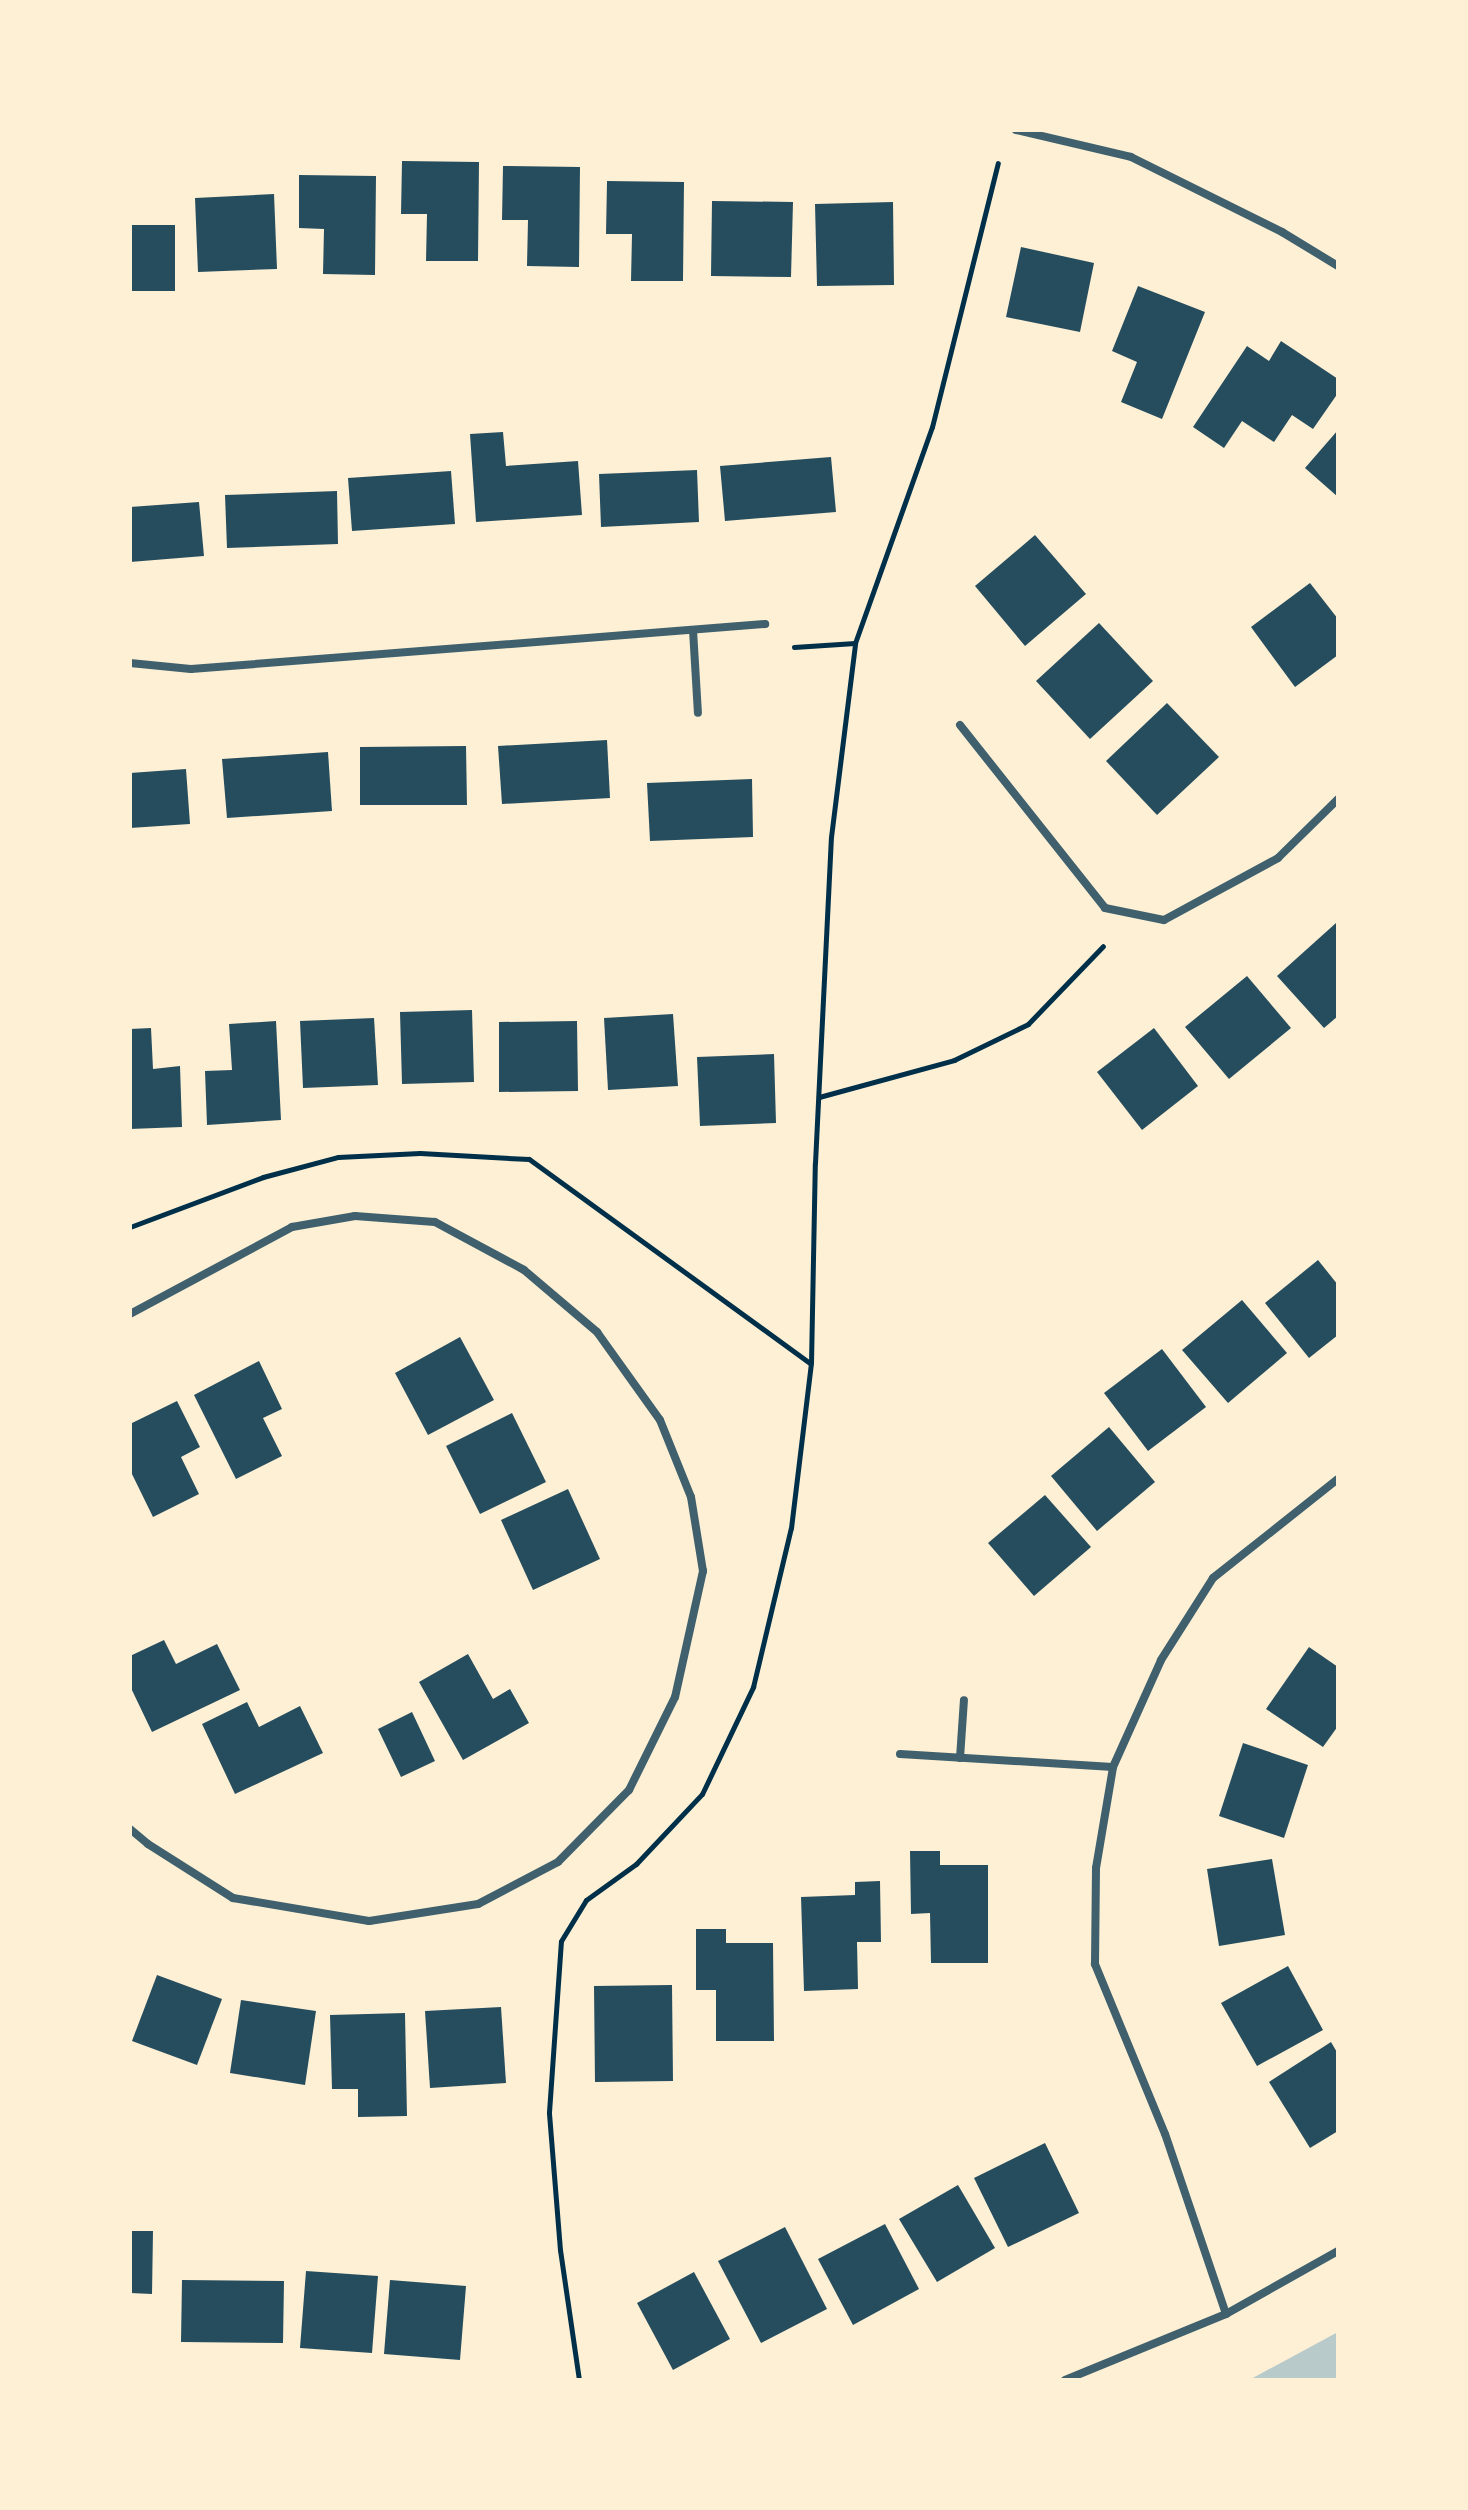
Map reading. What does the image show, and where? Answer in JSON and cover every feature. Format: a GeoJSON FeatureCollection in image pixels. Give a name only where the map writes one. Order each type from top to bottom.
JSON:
{"type":"FeatureCollection","features":[{"type":"Feature","properties":{"kind":"street"},"geometry":{"type":"LineString","coordinates":[[1016,130],[1131,157],[1282,232],[1338,266]]}},
{"type":"Feature","properties":{"kind":"street"},"geometry":{"type":"LineString","coordinates":[[130,663],[191,669],[765,624]]}},
{"type":"Feature","properties":{"kind":"street"},"geometry":{"type":"LineString","coordinates":[[693,630],[698,713]]}},
{"type":"Feature","properties":{"kind":"street"},"geometry":{"type":"LineString","coordinates":[[960,725],[1105,908],[1164,920],[1278,858],[1338,799]]}},
{"type":"Feature","properties":{"kind":"street"},"geometry":{"type":"LineString","coordinates":[[130,1314],[292,1227],[355,1216],[435,1222],[524,1270],[597,1332],[660,1420],[691,1497],[703,1571],[675,1697],[629,1790],[558,1862],[478,1904],[369,1921],[233,1898],[148,1844],[130,1829]]}},
{"type":"Feature","properties":{"kind":"street"},"geometry":{"type":"LineString","coordinates":[[1226,2314],[1165,2134],[1095,1964],[1096,1868],[1113,1767],[1161,1660],[1213,1578],[1338,1479]]}},
{"type":"Feature","properties":{"kind":"street"},"geometry":{"type":"LineString","coordinates":[[960,1758],[964,1700]]}},
{"type":"Feature","properties":{"kind":"street"},"geometry":{"type":"LineString","coordinates":[[900,1754],[1113,1767]]}},
{"type":"Feature","properties":{"kind":"street"},"geometry":{"type":"LineString","coordinates":[[1065,2380],[1226,2314],[1338,2251]]}},
{"type":"Feature","properties":{"kind":"path"},"geometry":{"type":"LineString","coordinates":[[579,2380],[560,2250],[549,2112],[561,1941],[586,1900],[636,1864],[702,1794],[753,1687],[791,1528],[811,1363],[831,837],[855,643],[932,427],[998,160]]}},
{"type":"Feature","properties":{"kind":"path"},"geometry":{"type":"LineString","coordinates":[[765,624],[784,648],[855,643]]}},
{"type":"Feature","properties":{"kind":"path"},"geometry":{"type":"LineString","coordinates":[[819,1097],[954,1060],[1028,1024],[1134,914]]}},
{"type":"Feature","properties":{"kind":"shaded area"},"geometry":{"type":"Polygon","coordinates":[[[1338,2332],[1338,2380],[1249,2380],[1338,2332]]]}},
{"type":"Feature","properties":{"kind":"building"},"geometry":{"type":"Polygon","coordinates":[[[402,161],[479,162],[478,261],[426,261],[427,214],[401,214],[402,161]]]}},
{"type":"Feature","properties":{"kind":"building"},"geometry":{"type":"Polygon","coordinates":[[[503,166],[580,167],[579,267],[527,266],[528,220],[502,220],[503,166]]]}},
{"type":"Feature","properties":{"kind":"building"},"geometry":{"type":"Polygon","coordinates":[[[299,175],[376,176],[375,275],[323,274],[324,229],[299,228],[299,175]]]}},
{"type":"Feature","properties":{"kind":"building"},"geometry":{"type":"Polygon","coordinates":[[[607,181],[684,182],[683,281],[631,281],[632,234],[606,234],[607,181]]]}},
{"type":"Feature","properties":{"kind":"building"},"geometry":{"type":"Polygon","coordinates":[[[274,194],[277,269],[198,272],[195,198],[274,194]]]}},
{"type":"Feature","properties":{"kind":"building"},"geometry":{"type":"Polygon","coordinates":[[[712,201],[793,202],[791,277],[711,276],[712,201]]]}},
{"type":"Feature","properties":{"kind":"building"},"geometry":{"type":"Polygon","coordinates":[[[893,202],[894,285],[817,286],[815,204],[893,202]]]}},
{"type":"Feature","properties":{"kind":"building"},"geometry":{"type":"Polygon","coordinates":[[[130,225],[175,225],[175,291],[130,291],[130,225]]]}},
{"type":"Feature","properties":{"kind":"building"},"geometry":{"type":"Polygon","coordinates":[[[1021,247],[1094,263],[1080,332],[1006,317],[1021,247]]]}},
{"type":"Feature","properties":{"kind":"building"},"geometry":{"type":"Polygon","coordinates":[[[1138,286],[1205,312],[1162,419],[1121,402],[1137,362],[1112,351],[1138,286]]]}},
{"type":"Feature","properties":{"kind":"building"},"geometry":{"type":"Polygon","coordinates":[[[1281,341],[1338,379],[1338,393],[1313,429],[1292,415],[1274,442],[1242,421],[1224,448],[1193,427],[1247,346],[1269,361],[1281,341]]]}},
{"type":"Feature","properties":{"kind":"building"},"geometry":{"type":"Polygon","coordinates":[[[1338,430],[1338,497],[1305,468],[1338,430]]]}},
{"type":"Feature","properties":{"kind":"building"},"geometry":{"type":"Polygon","coordinates":[[[503,432],[506,466],[578,461],[582,515],[476,522],[470,434],[503,432]]]}},
{"type":"Feature","properties":{"kind":"building"},"geometry":{"type":"Polygon","coordinates":[[[831,457],[836,512],[725,521],[720,466],[831,457]]]}},
{"type":"Feature","properties":{"kind":"building"},"geometry":{"type":"Polygon","coordinates":[[[697,470],[699,522],[601,527],[599,474],[697,470]]]}},
{"type":"Feature","properties":{"kind":"building"},"geometry":{"type":"Polygon","coordinates":[[[451,471],[455,524],[352,531],[348,478],[451,471]]]}},
{"type":"Feature","properties":{"kind":"building"},"geometry":{"type":"Polygon","coordinates":[[[337,491],[338,544],[227,548],[225,495],[337,491]]]}},
{"type":"Feature","properties":{"kind":"building"},"geometry":{"type":"Polygon","coordinates":[[[199,502],[204,556],[130,562],[130,507],[199,502]]]}},
{"type":"Feature","properties":{"kind":"building"},"geometry":{"type":"Polygon","coordinates":[[[1035,535],[1086,594],[1025,646],[975,586],[1035,535]]]}},
{"type":"Feature","properties":{"kind":"building"},"geometry":{"type":"Polygon","coordinates":[[[1310,583],[1338,619],[1338,655],[1295,687],[1251,627],[1310,583]]]}},
{"type":"Feature","properties":{"kind":"building"},"geometry":{"type":"Polygon","coordinates":[[[1099,623],[1153,681],[1090,739],[1036,681],[1099,623]]]}},
{"type":"Feature","properties":{"kind":"building"},"geometry":{"type":"Polygon","coordinates":[[[1167,703],[1219,757],[1157,815],[1106,761],[1167,703]]]}},
{"type":"Feature","properties":{"kind":"building"},"geometry":{"type":"Polygon","coordinates":[[[607,740],[610,798],[502,804],[498,746],[607,740]]]}},
{"type":"Feature","properties":{"kind":"building"},"geometry":{"type":"Polygon","coordinates":[[[466,746],[467,805],[360,805],[360,747],[466,746]]]}},
{"type":"Feature","properties":{"kind":"building"},"geometry":{"type":"Polygon","coordinates":[[[328,752],[332,811],[227,818],[222,759],[328,752]]]}},
{"type":"Feature","properties":{"kind":"building"},"geometry":{"type":"Polygon","coordinates":[[[186,769],[190,824],[130,828],[130,773],[186,769]]]}},
{"type":"Feature","properties":{"kind":"building"},"geometry":{"type":"Polygon","coordinates":[[[752,779],[753,837],[650,841],[647,783],[752,779]]]}},
{"type":"Feature","properties":{"kind":"building"},"geometry":{"type":"Polygon","coordinates":[[[1336,923],[1338,1016],[1324,1028],[1277,976],[1336,923]]]}},
{"type":"Feature","properties":{"kind":"building"},"geometry":{"type":"Polygon","coordinates":[[[1247,976],[1291,1028],[1229,1079],[1185,1027],[1247,976]]]}},
{"type":"Feature","properties":{"kind":"building"},"geometry":{"type":"Polygon","coordinates":[[[472,1010],[474,1082],[402,1084],[400,1012],[472,1010]]]}},
{"type":"Feature","properties":{"kind":"building"},"geometry":{"type":"Polygon","coordinates":[[[673,1014],[678,1086],[608,1090],[604,1018],[673,1014]]]}},
{"type":"Feature","properties":{"kind":"building"},"geometry":{"type":"Polygon","coordinates":[[[374,1018],[378,1085],[303,1088],[300,1021],[374,1018]]]}},
{"type":"Feature","properties":{"kind":"building"},"geometry":{"type":"Polygon","coordinates":[[[276,1021],[281,1120],[207,1125],[205,1071],[232,1070],[229,1024],[276,1021]]]}},
{"type":"Feature","properties":{"kind":"building"},"geometry":{"type":"Polygon","coordinates":[[[577,1021],[578,1091],[499,1092],[499,1022],[577,1021]]]}},
{"type":"Feature","properties":{"kind":"building"},"geometry":{"type":"Polygon","coordinates":[[[151,1028],[153,1069],[180,1066],[182,1127],[130,1129],[130,1029],[151,1028]]]}},
{"type":"Feature","properties":{"kind":"building"},"geometry":{"type":"Polygon","coordinates":[[[1154,1028],[1198,1086],[1142,1130],[1097,1072],[1154,1028]]]}},
{"type":"Feature","properties":{"kind":"building"},"geometry":{"type":"Polygon","coordinates":[[[774,1054],[776,1123],[700,1126],[697,1057],[774,1054]]]}},
{"type":"Feature","properties":{"kind":"building"},"geometry":{"type":"Polygon","coordinates":[[[1318,1260],[1338,1285],[1338,1335],[1309,1358],[1265,1303],[1318,1260]]]}},
{"type":"Feature","properties":{"kind":"building"},"geometry":{"type":"Polygon","coordinates":[[[1242,1300],[1287,1353],[1228,1403],[1182,1350],[1242,1300]]]}},
{"type":"Feature","properties":{"kind":"building"},"geometry":{"type":"Polygon","coordinates":[[[460,1337],[494,1400],[428,1435],[395,1373],[460,1337]]]}},
{"type":"Feature","properties":{"kind":"building"},"geometry":{"type":"Polygon","coordinates":[[[1162,1349],[1206,1407],[1148,1451],[1104,1393],[1162,1349]]]}},
{"type":"Feature","properties":{"kind":"building"},"geometry":{"type":"Polygon","coordinates":[[[259,1361],[282,1409],[263,1418],[282,1456],[236,1479],[194,1395],[259,1361]]]}},
{"type":"Feature","properties":{"kind":"building"},"geometry":{"type":"Polygon","coordinates":[[[177,1401],[200,1447],[181,1457],[199,1494],[153,1517],[130,1470],[130,1424],[177,1401]]]}},
{"type":"Feature","properties":{"kind":"building"},"geometry":{"type":"Polygon","coordinates":[[[512,1413],[546,1482],[480,1514],[446,1446],[512,1413]]]}},
{"type":"Feature","properties":{"kind":"building"},"geometry":{"type":"Polygon","coordinates":[[[1109,1427],[1155,1482],[1097,1531],[1051,1476],[1109,1427]]]}},
{"type":"Feature","properties":{"kind":"building"},"geometry":{"type":"Polygon","coordinates":[[[568,1489],[600,1559],[533,1590],[501,1520],[568,1489]]]}},
{"type":"Feature","properties":{"kind":"building"},"geometry":{"type":"Polygon","coordinates":[[[1045,1495],[1091,1547],[1034,1596],[988,1543],[1045,1495]]]}},
{"type":"Feature","properties":{"kind":"building"},"geometry":{"type":"Polygon","coordinates":[[[164,1640],[176,1664],[217,1644],[240,1690],[152,1732],[130,1686],[130,1656],[164,1640]]]}},
{"type":"Feature","properties":{"kind":"building"},"geometry":{"type":"Polygon","coordinates":[[[1309,1647],[1338,1667],[1338,1726],[1323,1747],[1266,1709],[1309,1647]]]}},
{"type":"Feature","properties":{"kind":"building"},"geometry":{"type":"Polygon","coordinates":[[[468,1654],[493,1699],[510,1689],[529,1723],[463,1760],[419,1682],[468,1654]]]}},
{"type":"Feature","properties":{"kind":"building"},"geometry":{"type":"Polygon","coordinates":[[[247,1702],[259,1727],[300,1706],[323,1753],[235,1794],[202,1724],[247,1702]]]}},
{"type":"Feature","properties":{"kind":"building"},"geometry":{"type":"Polygon","coordinates":[[[412,1712],[435,1761],[401,1777],[378,1729],[412,1712]]]}},
{"type":"Feature","properties":{"kind":"building"},"geometry":{"type":"Polygon","coordinates":[[[1243,1743],[1308,1765],[1284,1838],[1219,1816],[1243,1743]]]}},
{"type":"Feature","properties":{"kind":"building"},"geometry":{"type":"Polygon","coordinates":[[[910,1851],[940,1851],[940,1865],[988,1865],[988,1963],[931,1963],[930,1913],[911,1914],[910,1851]]]}},
{"type":"Feature","properties":{"kind":"building"},"geometry":{"type":"Polygon","coordinates":[[[1272,1859],[1285,1935],[1219,1946],[1207,1869],[1272,1859]]]}},
{"type":"Feature","properties":{"kind":"building"},"geometry":{"type":"Polygon","coordinates":[[[880,1881],[881,1942],[857,1942],[858,1989],[804,1991],[801,1897],[855,1895],[855,1882],[880,1881]]]}},
{"type":"Feature","properties":{"kind":"building"},"geometry":{"type":"Polygon","coordinates":[[[696,1929],[726,1929],[726,1943],[773,1943],[774,2041],[716,2041],[716,1990],[696,1990],[696,1929]]]}},
{"type":"Feature","properties":{"kind":"building"},"geometry":{"type":"Polygon","coordinates":[[[1288,1966],[1323,2030],[1257,2066],[1221,2003],[1288,1966]]]}},
{"type":"Feature","properties":{"kind":"building"},"geometry":{"type":"Polygon","coordinates":[[[157,1975],[222,1999],[197,2065],[132,2041],[157,1975]]]}},
{"type":"Feature","properties":{"kind":"building"},"geometry":{"type":"Polygon","coordinates":[[[672,1985],[673,2081],[595,2082],[594,1986],[672,1985]]]}},
{"type":"Feature","properties":{"kind":"building"},"geometry":{"type":"Polygon","coordinates":[[[241,2000],[316,2011],[305,2085],[230,2073],[241,2000]]]}},
{"type":"Feature","properties":{"kind":"building"},"geometry":{"type":"Polygon","coordinates":[[[501,2007],[506,2083],[430,2088],[425,2011],[501,2007]]]}},
{"type":"Feature","properties":{"kind":"building"},"geometry":{"type":"Polygon","coordinates":[[[405,2013],[407,2116],[358,2117],[358,2089],[332,2089],[330,2015],[405,2013]]]}},
{"type":"Feature","properties":{"kind":"building"},"geometry":{"type":"Polygon","coordinates":[[[1331,2042],[1338,2054],[1338,2131],[1310,2148],[1269,2082],[1331,2042]]]}},
{"type":"Feature","properties":{"kind":"building"},"geometry":{"type":"Polygon","coordinates":[[[1045,2143],[1079,2213],[1008,2247],[974,2178],[1045,2143]]]}},
{"type":"Feature","properties":{"kind":"building"},"geometry":{"type":"Polygon","coordinates":[[[958,2185],[995,2248],[937,2282],[899,2219],[958,2185]]]}},
{"type":"Feature","properties":{"kind":"building"},"geometry":{"type":"Polygon","coordinates":[[[885,2224],[919,2289],[853,2325],[818,2259],[885,2224]]]}},
{"type":"Feature","properties":{"kind":"building"},"geometry":{"type":"Polygon","coordinates":[[[785,2227],[827,2309],[761,2343],[718,2261],[785,2227]]]}},
{"type":"Feature","properties":{"kind":"building"},"geometry":{"type":"Polygon","coordinates":[[[130,2231],[153,2231],[152,2294],[130,2293],[130,2231]]]}},
{"type":"Feature","properties":{"kind":"building"},"geometry":{"type":"Polygon","coordinates":[[[306,2271],[378,2276],[372,2353],[300,2348],[306,2271]]]}},
{"type":"Feature","properties":{"kind":"building"},"geometry":{"type":"Polygon","coordinates":[[[694,2272],[730,2339],[673,2370],[637,2303],[694,2272]]]}},
{"type":"Feature","properties":{"kind":"building"},"geometry":{"type":"Polygon","coordinates":[[[182,2280],[284,2281],[283,2343],[181,2342],[182,2280]]]}},
{"type":"Feature","properties":{"kind":"building"},"geometry":{"type":"Polygon","coordinates":[[[390,2280],[466,2286],[460,2360],[384,2354],[390,2280]]]}}]}
